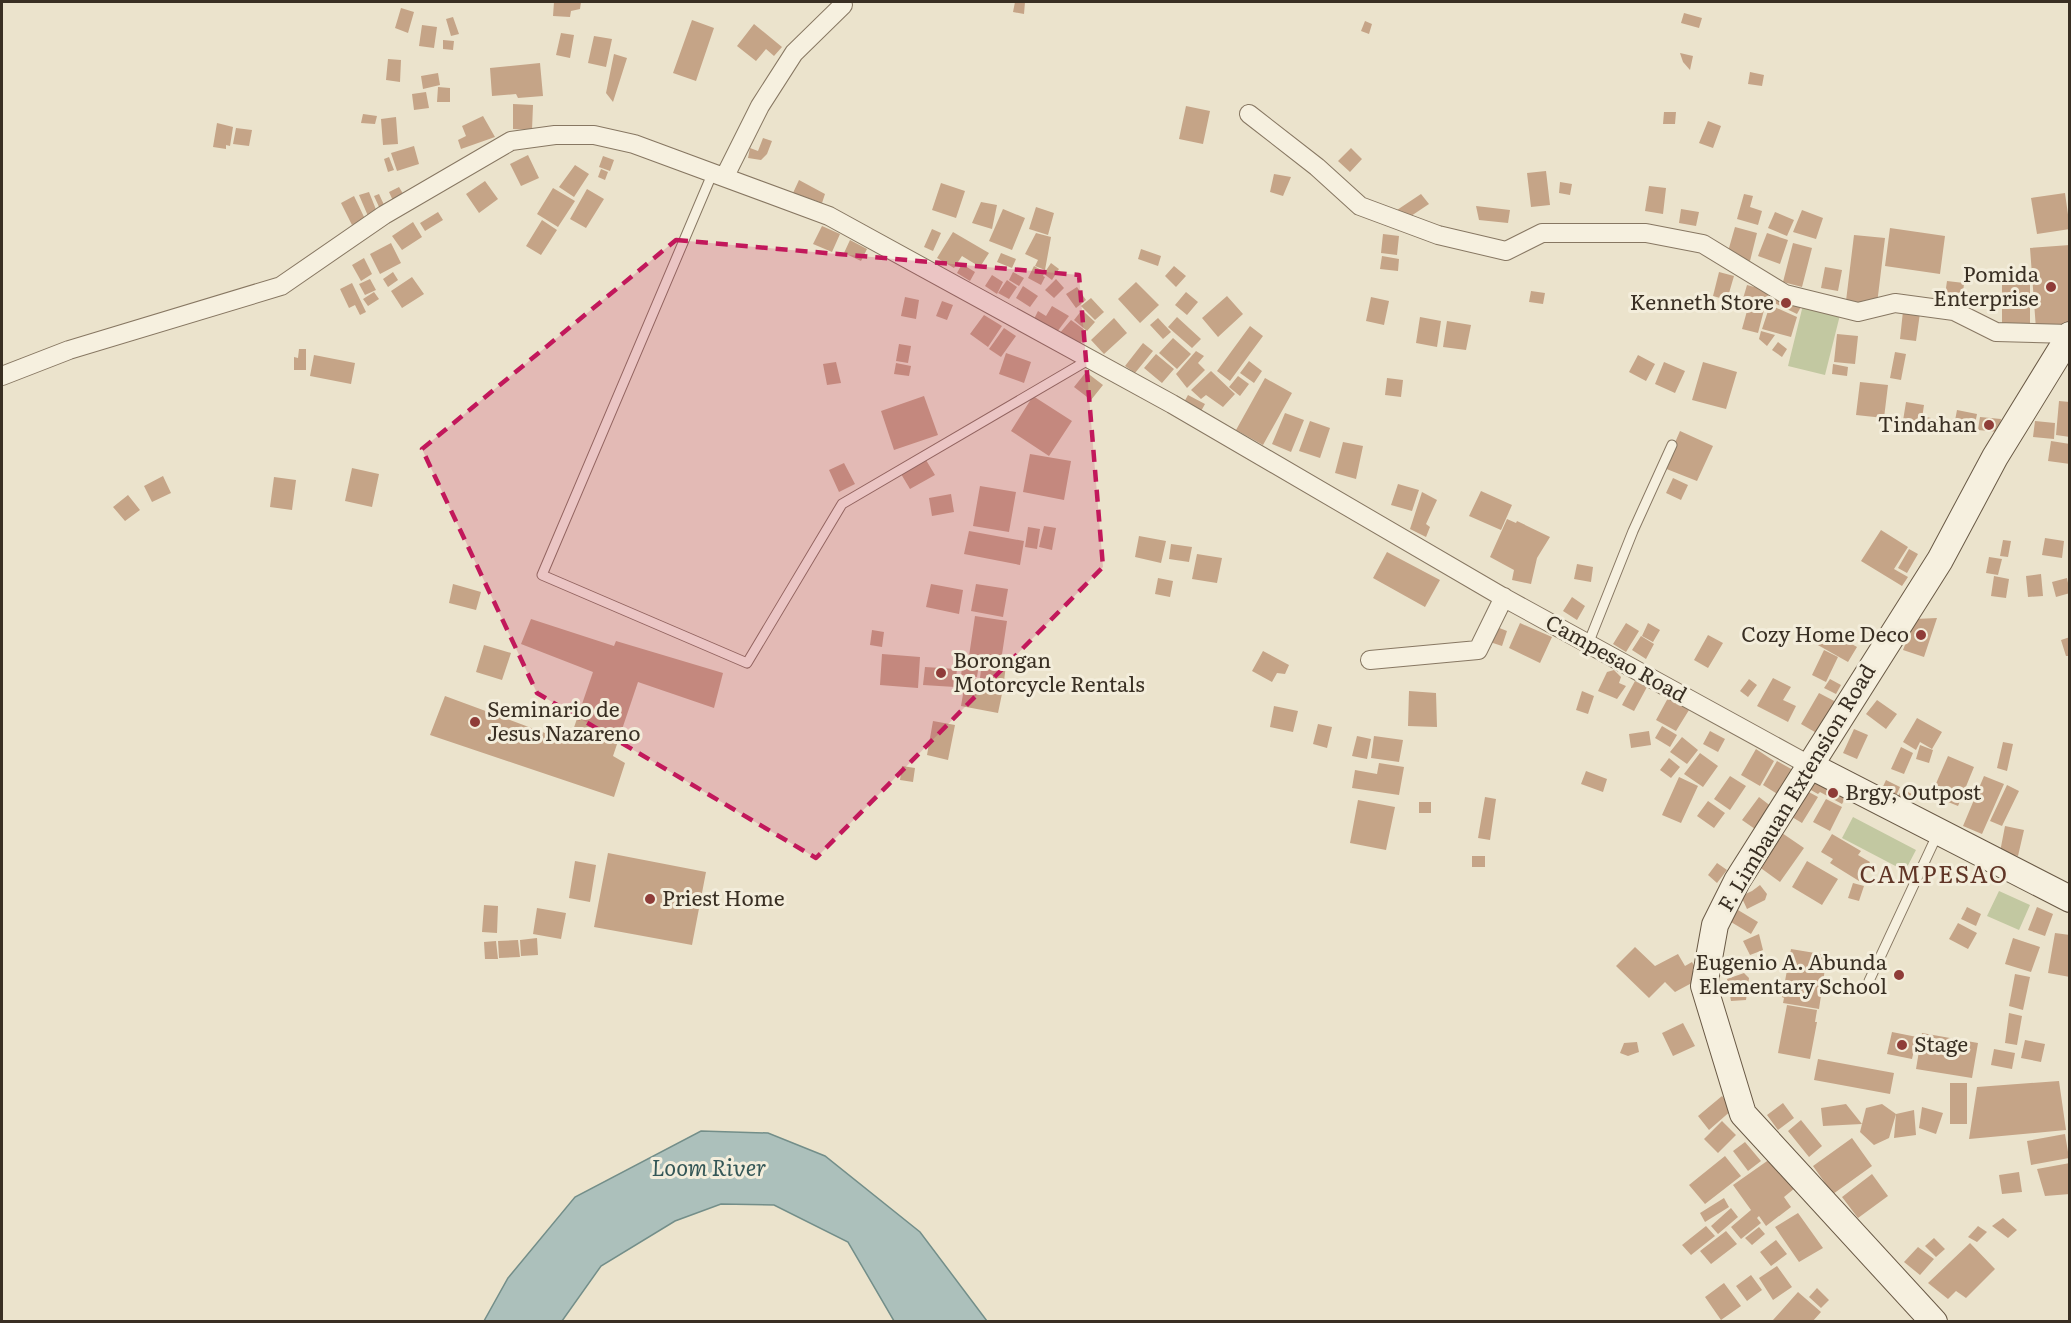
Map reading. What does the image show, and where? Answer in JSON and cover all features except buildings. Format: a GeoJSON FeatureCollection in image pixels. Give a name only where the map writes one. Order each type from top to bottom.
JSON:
{"type":"FeatureCollection","features":[{"type":"Feature","properties":{"kind":"street"},"geometry":{"type":"LineString","coordinates":[[719,174],[794,53],[843,5]]}},
{"type":"Feature","properties":{"kind":"street"},"geometry":{"type":"LineString","coordinates":[[1249,114],[1317,167],[1360,206],[1438,235],[1506,251],[1542,233],[1646,233],[1703,244],[1785,294],[1858,312],[1895,303],[1954,311],[1996,332],[2070,335]]}},
{"type":"Feature","properties":{"kind":"street","name":"Campesao Road"},"geometry":{"type":"LineString","coordinates":[[2,376],[69,350],[281,286],[384,215],[511,141],[555,135],[594,135],[634,144],[829,216],[1172,404],[1588,644],[1809,765],[2070,899]]}},
{"type":"Feature","properties":{"kind":"street","name":"F. Limbauan Extension Road"},"geometry":{"type":"LineString","coordinates":[[1934,1322],[1743,1114],[1704,986],[1715,925],[1737,881],[1940,560],[1995,457],[2070,335]]}},
{"type":"Feature","properties":{"kind":"street"},"geometry":{"type":"LineString","coordinates":[[1370,660],[1478,650],[1504,597]]}},
{"type":"Feature","properties":{"kind":"lane"},"geometry":{"type":"LineString","coordinates":[[719,174],[542,575],[747,663],[843,504],[1090,359]]}},
{"type":"Feature","properties":{"kind":"lane"},"geometry":{"type":"LineString","coordinates":[[1588,644],[1633,531],[1672,445]]}},
{"type":"Feature","properties":{"kind":"lane"},"geometry":{"type":"LineString","coordinates":[[1869,981],[1939,831]]}},
{"type":"Feature","properties":{"kind":"highlighted area"},"geometry":{"type":"Polygon","coordinates":[[[676,240],[1079,275],[1103,567],[816,858],[537,693],[422,449],[676,240]]]}},
{"type":"Feature","properties":{"kind":"green space"},"geometry":{"type":"Polygon","coordinates":[[[1803,305],[1840,315],[1825,375],[1788,366],[1803,305]]]}},
{"type":"Feature","properties":{"kind":"green space"},"geometry":{"type":"Polygon","coordinates":[[[1853,817],[1916,850],[1905,871],[1842,838],[1853,817]]]}},
{"type":"Feature","properties":{"kind":"green space"},"geometry":{"type":"Polygon","coordinates":[[[1999,891],[2030,905],[2019,930],[1987,916],[1999,891]]]}},
{"type":"Feature","properties":{"kind":"water","name":"Loom River"},"geometry":{"type":"Polygon","coordinates":[[[701,1131],[768,1133],[825,1156],[920,1232],[987,1321],[894,1321],[848,1242],[774,1205],[721,1204],[675,1221],[601,1266],[562,1321],[484,1321],[508,1278],[575,1197],[701,1131]]]}},
{"type":"Feature","properties":{"kind":"place","name":"Pomida Enterprise"},"geometry":{"type":"Point","coordinates":[2051,287]}},
{"type":"Feature","properties":{"kind":"place","name":"Kenneth Store"},"geometry":{"type":"Point","coordinates":[1786,303]}},
{"type":"Feature","properties":{"kind":"place","name":"Tindahan"},"geometry":{"type":"Point","coordinates":[1989,425]}},
{"type":"Feature","properties":{"kind":"place","name":"Cozy Home Deco"},"geometry":{"type":"Point","coordinates":[1921,635]}},
{"type":"Feature","properties":{"kind":"place","name":"Borongan Motorcycle Rentals"},"geometry":{"type":"Point","coordinates":[941,673]}},
{"type":"Feature","properties":{"kind":"place","name":"Seminario de Jesus Nazareno"},"geometry":{"type":"Point","coordinates":[475,722]}},
{"type":"Feature","properties":{"kind":"place","name":"Brgy, Outpost"},"geometry":{"type":"Point","coordinates":[1833,793]}},
{"type":"Feature","properties":{"kind":"place","name":"Priest Home"},"geometry":{"type":"Point","coordinates":[650,899]}},
{"type":"Feature","properties":{"kind":"place","name":"Eugenio A. Abunda Elementary School"},"geometry":{"type":"Point","coordinates":[1899,975]}},
{"type":"Feature","properties":{"kind":"place","name":"Stage"},"geometry":{"type":"Point","coordinates":[1902,1045]}},
{"type":"Feature","properties":{"kind":"district","name":"CAMPESAO"},"geometry":{"type":"Point","coordinates":[1934,875]}}]}
